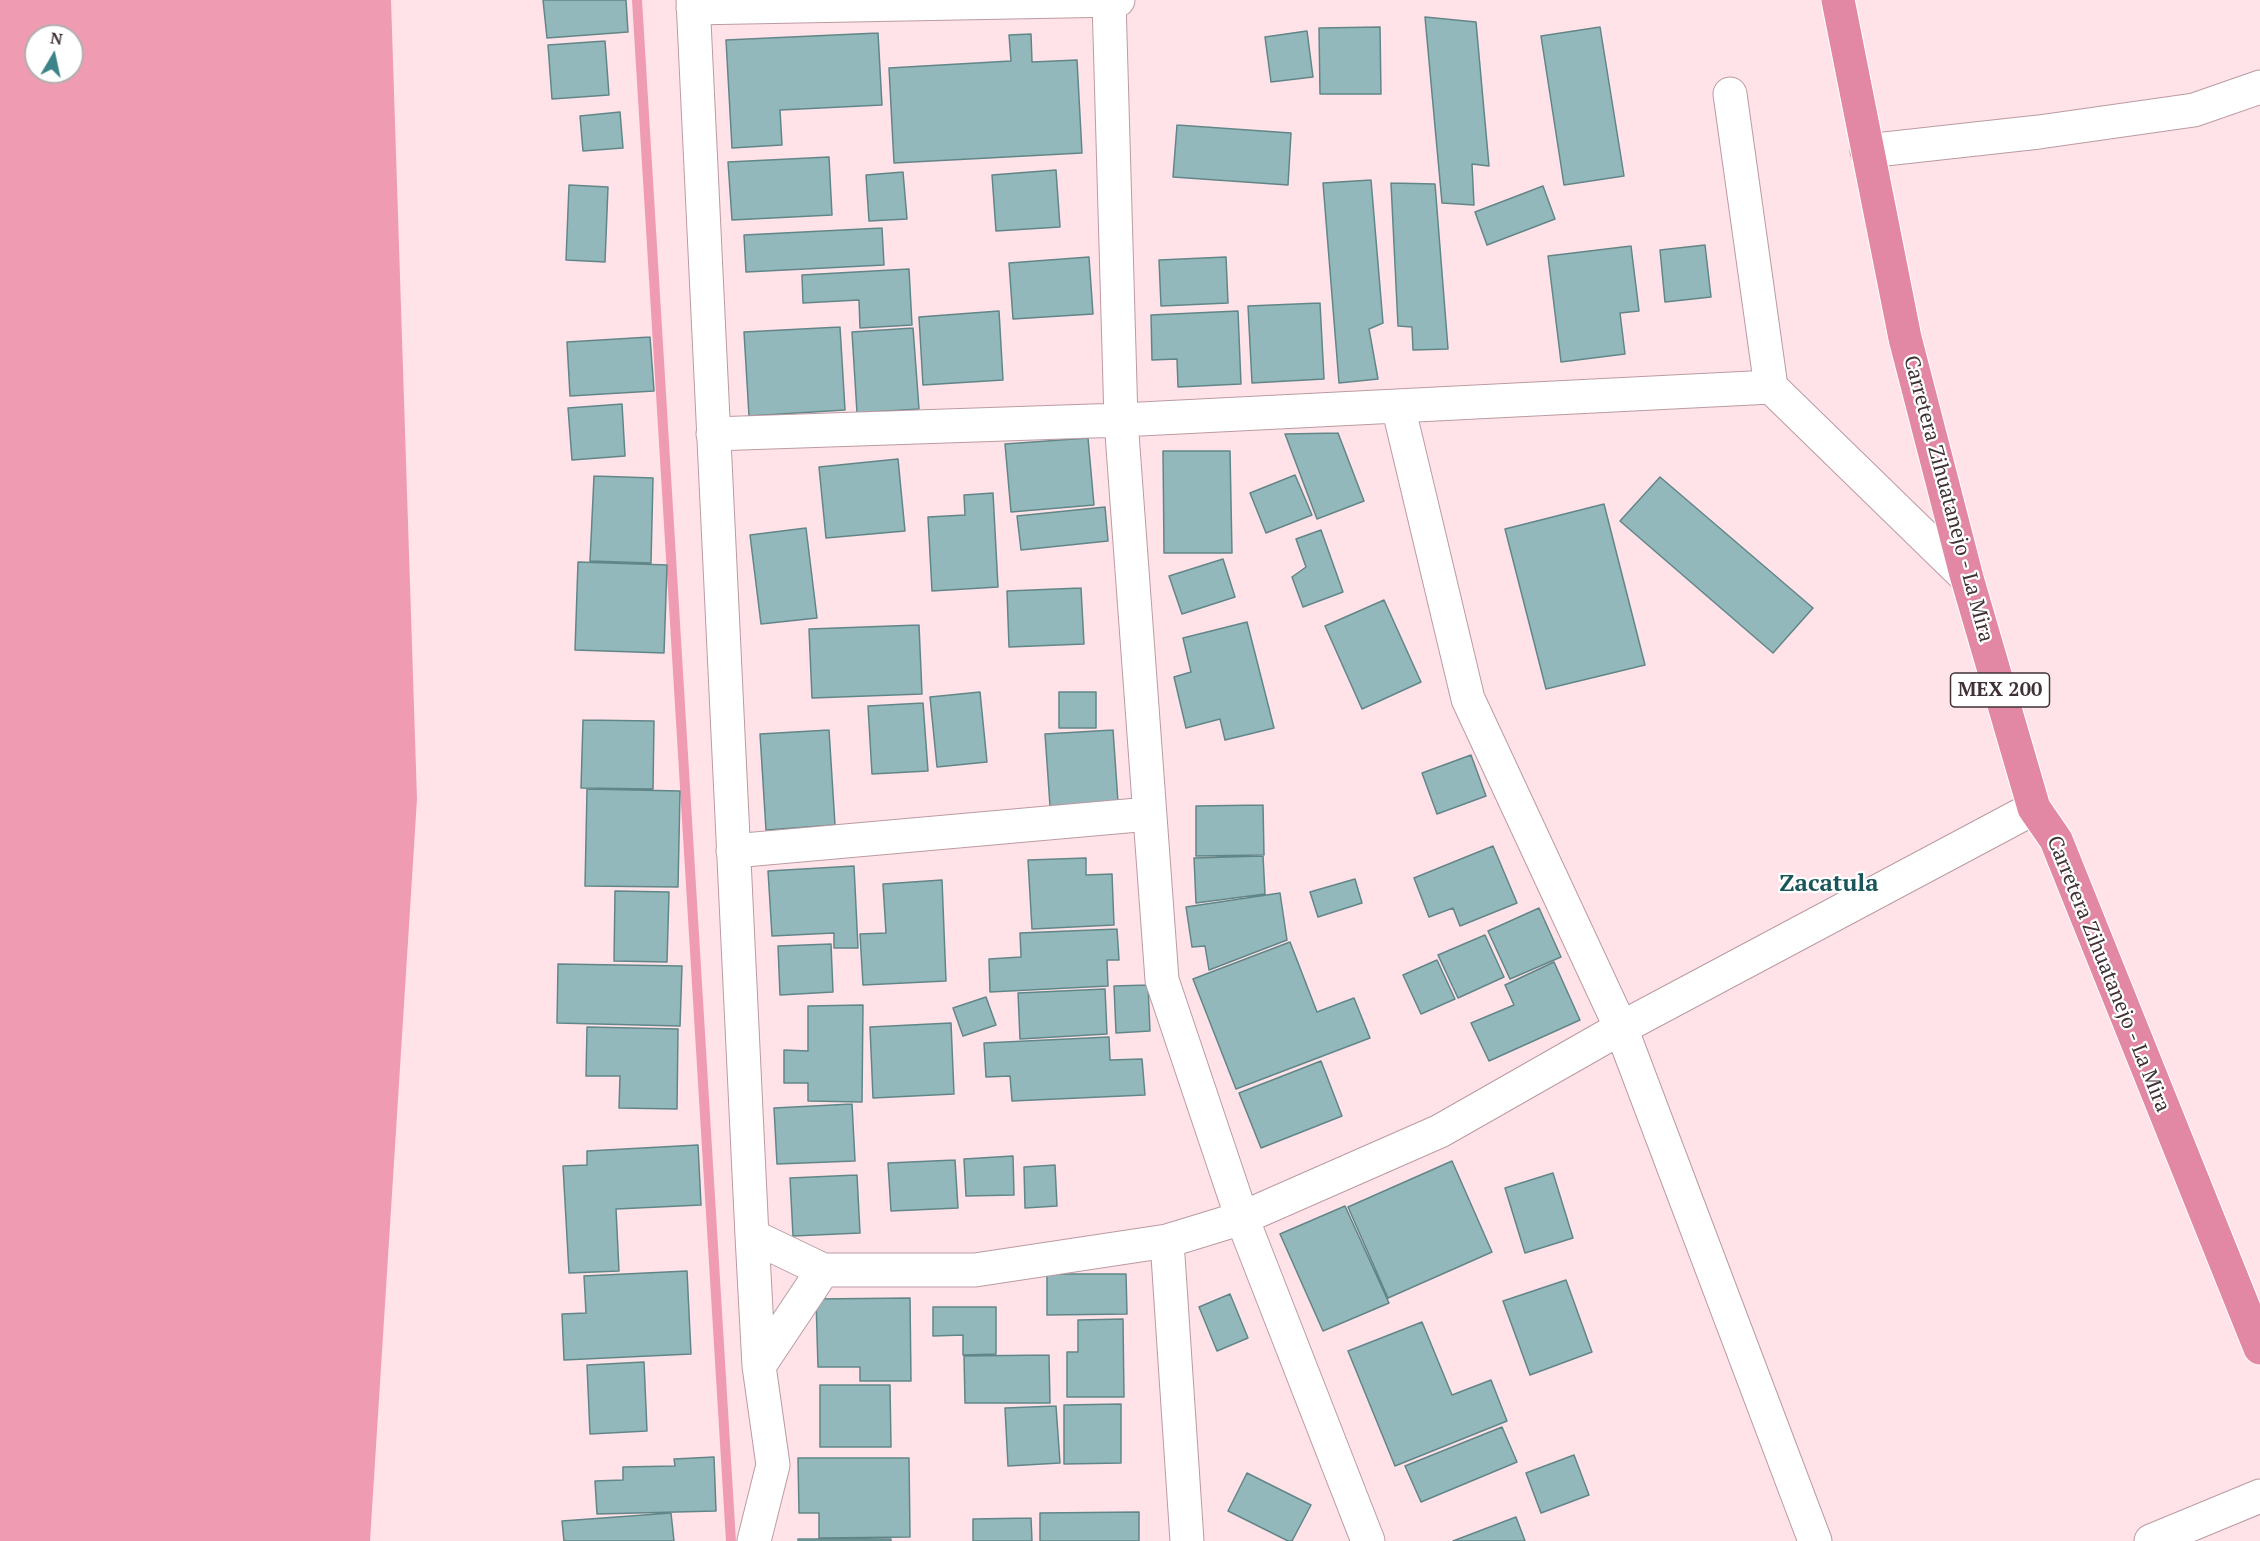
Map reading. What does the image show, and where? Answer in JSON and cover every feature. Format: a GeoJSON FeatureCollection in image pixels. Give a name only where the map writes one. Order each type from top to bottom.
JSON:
{"type":"FeatureCollection","features":[{"type":"Feature","properties":{"kind":"highway","name":"Carretera Zihuatanejo - La Mira"},"geometry":{"type":"LineString","coordinates":[[1838,0],[1905,339],[1967,578],[2034,808],[2056,840],[2260,1348]]}},
{"type":"Feature","properties":{"kind":"street"},"geometry":{"type":"LineString","coordinates":[[1109,0],[1121,420],[1161,980],[1242,1218],[1368,1541]]}},
{"type":"Feature","properties":{"kind":"street"},"geometry":{"type":"LineString","coordinates":[[754,1541],[773,1465],[759,1366],[693,4],[1118,0]]}},
{"type":"Feature","properties":{"kind":"street"},"geometry":{"type":"LineString","coordinates":[[1867,151],[2038,132],[2194,110],[2260,87]]}},
{"type":"Feature","properties":{"kind":"street"},"geometry":{"type":"LineString","coordinates":[[1730,94],[1771,387],[1967,578]]}},
{"type":"Feature","properties":{"kind":"street"},"geometry":{"type":"LineString","coordinates":[[713,434],[1121,420],[1771,387]]}},
{"type":"Feature","properties":{"kind":"street"},"geometry":{"type":"LineString","coordinates":[[1398,406],[1468,699],[1621,1028],[1815,1541]]}},
{"type":"Feature","properties":{"kind":"street"},"geometry":{"type":"LineString","coordinates":[[752,1236],[823,1270],[975,1270],[1167,1241],[1242,1218],[1440,1131],[1621,1028],[2034,808]]}},
{"type":"Feature","properties":{"kind":"street"},"geometry":{"type":"LineString","coordinates":[[733,851],[1149,814]]}},
{"type":"Feature","properties":{"kind":"street"},"geometry":{"type":"LineString","coordinates":[[1167,1241],[1187,1541]]}},
{"type":"Feature","properties":{"kind":"street"},"geometry":{"type":"LineString","coordinates":[[759,1366],[823,1270]]}},
{"type":"Feature","properties":{"kind":"street"},"geometry":{"type":"LineString","coordinates":[[2151,1541],[2260,1496]]}},
{"type":"Feature","properties":{"kind":"shaded area"},"geometry":{"type":"Polygon","coordinates":[[[0,0],[391,0],[417,799],[370,1541],[0,1541],[0,0]]]}},
{"type":"Feature","properties":{"kind":"building"},"geometry":{"type":"Polygon","coordinates":[[[543,0],[626,0],[628,32],[547,38],[543,0]]]}},
{"type":"Feature","properties":{"kind":"building"},"geometry":{"type":"Polygon","coordinates":[[[1425,17],[1476,22],[1489,166],[1472,164],[1474,205],[1442,203],[1425,17]]]}},
{"type":"Feature","properties":{"kind":"building"},"geometry":{"type":"Polygon","coordinates":[[[1380,27],[1381,94],[1320,94],[1319,28],[1380,27]]]}},
{"type":"Feature","properties":{"kind":"building"},"geometry":{"type":"Polygon","coordinates":[[[1600,27],[1624,176],[1564,185],[1541,36],[1600,27]]]}},
{"type":"Feature","properties":{"kind":"building"},"geometry":{"type":"Polygon","coordinates":[[[1307,31],[1313,77],[1271,82],[1265,37],[1307,31]]]}},
{"type":"Feature","properties":{"kind":"building"},"geometry":{"type":"Polygon","coordinates":[[[878,33],[882,105],[780,110],[782,145],[732,148],[726,40],[878,33]]]}},
{"type":"Feature","properties":{"kind":"building"},"geometry":{"type":"Polygon","coordinates":[[[1031,34],[1032,62],[1077,60],[1082,153],[894,163],[889,68],[1011,61],[1009,35],[1031,34]]]}},
{"type":"Feature","properties":{"kind":"building"},"geometry":{"type":"Polygon","coordinates":[[[605,41],[609,95],[552,99],[548,45],[605,41]]]}},
{"type":"Feature","properties":{"kind":"building"},"geometry":{"type":"Polygon","coordinates":[[[620,112],[623,148],[583,151],[580,116],[620,112]]]}},
{"type":"Feature","properties":{"kind":"building"},"geometry":{"type":"Polygon","coordinates":[[[1177,125],[1291,133],[1288,185],[1173,177],[1177,125]]]}},
{"type":"Feature","properties":{"kind":"building"},"geometry":{"type":"Polygon","coordinates":[[[829,157],[832,215],[732,220],[728,162],[829,157]]]}},
{"type":"Feature","properties":{"kind":"building"},"geometry":{"type":"Polygon","coordinates":[[[1056,170],[1060,227],[996,231],[992,175],[1056,170]]]}},
{"type":"Feature","properties":{"kind":"building"},"geometry":{"type":"Polygon","coordinates":[[[903,172],[907,219],[869,221],[866,175],[903,172]]]}},
{"type":"Feature","properties":{"kind":"building"},"geometry":{"type":"Polygon","coordinates":[[[1371,180],[1383,323],[1369,329],[1378,379],[1339,383],[1323,183],[1371,180]]]}},
{"type":"Feature","properties":{"kind":"building"},"geometry":{"type":"Polygon","coordinates":[[[1391,183],[1435,184],[1448,349],[1413,350],[1412,327],[1398,326],[1391,183]]]}},
{"type":"Feature","properties":{"kind":"building"},"geometry":{"type":"Polygon","coordinates":[[[569,185],[608,187],[605,262],[566,260],[569,185]]]}},
{"type":"Feature","properties":{"kind":"building"},"geometry":{"type":"Polygon","coordinates":[[[1543,186],[1555,219],[1487,245],[1475,212],[1543,186]]]}},
{"type":"Feature","properties":{"kind":"building"},"geometry":{"type":"Polygon","coordinates":[[[882,228],[884,265],[746,272],[744,235],[882,228]]]}},
{"type":"Feature","properties":{"kind":"building"},"geometry":{"type":"Polygon","coordinates":[[[1705,245],[1711,297],[1665,302],[1660,250],[1705,245]]]}},
{"type":"Feature","properties":{"kind":"building"},"geometry":{"type":"Polygon","coordinates":[[[1631,246],[1639,311],[1620,313],[1625,354],[1561,362],[1548,256],[1631,246]]]}},
{"type":"Feature","properties":{"kind":"building"},"geometry":{"type":"Polygon","coordinates":[[[1089,257],[1093,314],[1013,319],[1009,263],[1089,257]]]}},
{"type":"Feature","properties":{"kind":"building"},"geometry":{"type":"Polygon","coordinates":[[[1226,257],[1228,303],[1161,306],[1159,260],[1226,257]]]}},
{"type":"Feature","properties":{"kind":"building"},"geometry":{"type":"Polygon","coordinates":[[[909,269],[912,325],[860,328],[859,300],[803,303],[802,275],[909,269]]]}},
{"type":"Feature","properties":{"kind":"building"},"geometry":{"type":"Polygon","coordinates":[[[1320,303],[1324,379],[1252,383],[1248,306],[1320,303]]]}},
{"type":"Feature","properties":{"kind":"building"},"geometry":{"type":"Polygon","coordinates":[[[999,311],[1003,380],[923,385],[919,317],[999,311]]]}},
{"type":"Feature","properties":{"kind":"building"},"geometry":{"type":"Polygon","coordinates":[[[1238,311],[1241,384],[1178,387],[1177,359],[1152,360],[1151,315],[1238,311]]]}},
{"type":"Feature","properties":{"kind":"building"},"geometry":{"type":"Polygon","coordinates":[[[840,327],[845,410],[749,416],[744,332],[840,327]]]}},
{"type":"Feature","properties":{"kind":"building"},"geometry":{"type":"Polygon","coordinates":[[[913,328],[919,409],[857,413],[852,332],[913,328]]]}},
{"type":"Feature","properties":{"kind":"building"},"geometry":{"type":"Polygon","coordinates":[[[650,337],[654,391],[570,396],[567,342],[650,337]]]}},
{"type":"Feature","properties":{"kind":"building"},"geometry":{"type":"Polygon","coordinates":[[[622,404],[625,456],[572,460],[568,408],[622,404]]]}},
{"type":"Feature","properties":{"kind":"building"},"geometry":{"type":"Polygon","coordinates":[[[1338,433],[1364,501],[1317,519],[1285,434],[1338,433]]]}},
{"type":"Feature","properties":{"kind":"building"},"geometry":{"type":"Polygon","coordinates":[[[1088,438],[1094,505],[1011,512],[1005,444],[1088,438]]]}},
{"type":"Feature","properties":{"kind":"building"},"geometry":{"type":"Polygon","coordinates":[[[1163,451],[1230,451],[1232,553],[1164,553],[1163,451]]]}},
{"type":"Feature","properties":{"kind":"building"},"geometry":{"type":"Polygon","coordinates":[[[898,459],[905,531],[826,538],[819,467],[898,459]]]}},
{"type":"Feature","properties":{"kind":"building"},"geometry":{"type":"Polygon","coordinates":[[[1295,475],[1312,515],[1266,533],[1250,493],[1295,475]]]}},
{"type":"Feature","properties":{"kind":"building"},"geometry":{"type":"Polygon","coordinates":[[[594,476],[653,478],[651,563],[590,561],[594,476]]]}},
{"type":"Feature","properties":{"kind":"building"},"geometry":{"type":"Polygon","coordinates":[[[1660,477],[1813,608],[1773,653],[1620,521],[1660,477]]]}},
{"type":"Feature","properties":{"kind":"building"},"geometry":{"type":"Polygon","coordinates":[[[993,493],[998,587],[932,591],[928,517],[965,515],[964,495],[993,493]]]}},
{"type":"Feature","properties":{"kind":"building"},"geometry":{"type":"Polygon","coordinates":[[[1604,504],[1645,665],[1546,689],[1505,529],[1604,504]]]}},
{"type":"Feature","properties":{"kind":"building"},"geometry":{"type":"Polygon","coordinates":[[[1105,507],[1108,541],[1021,550],[1017,516],[1105,507]]]}},
{"type":"Feature","properties":{"kind":"building"},"geometry":{"type":"Polygon","coordinates":[[[806,528],[817,618],[761,624],[750,535],[806,528]]]}},
{"type":"Feature","properties":{"kind":"building"},"geometry":{"type":"Polygon","coordinates":[[[1321,530],[1343,592],[1303,607],[1292,577],[1306,567],[1296,539],[1321,530]]]}},
{"type":"Feature","properties":{"kind":"building"},"geometry":{"type":"Polygon","coordinates":[[[1223,559],[1235,597],[1182,614],[1169,576],[1223,559]]]}},
{"type":"Feature","properties":{"kind":"building"},"geometry":{"type":"Polygon","coordinates":[[[578,562],[667,565],[664,653],[575,650],[578,562]]]}},
{"type":"Feature","properties":{"kind":"building"},"geometry":{"type":"Polygon","coordinates":[[[1081,588],[1084,644],[1009,647],[1007,591],[1081,588]]]}},
{"type":"Feature","properties":{"kind":"building"},"geometry":{"type":"Polygon","coordinates":[[[1384,600],[1421,682],[1362,709],[1325,626],[1384,600]]]}},
{"type":"Feature","properties":{"kind":"building"},"geometry":{"type":"Polygon","coordinates":[[[1247,622],[1274,728],[1225,740],[1220,719],[1186,728],[1174,677],[1191,672],[1183,638],[1247,622]]]}},
{"type":"Feature","properties":{"kind":"building"},"geometry":{"type":"Polygon","coordinates":[[[919,625],[922,694],[812,698],[809,629],[919,625]]]}},
{"type":"Feature","properties":{"kind":"building"},"geometry":{"type":"Polygon","coordinates":[[[980,692],[987,762],[937,767],[930,697],[980,692]]]}},
{"type":"Feature","properties":{"kind":"building"},"geometry":{"type":"Polygon","coordinates":[[[1059,692],[1096,692],[1096,728],[1059,728],[1059,692]]]}},
{"type":"Feature","properties":{"kind":"building"},"geometry":{"type":"Polygon","coordinates":[[[923,703],[928,771],[872,774],[868,706],[923,703]]]}},
{"type":"Feature","properties":{"kind":"building"},"geometry":{"type":"Polygon","coordinates":[[[583,720],[654,721],[653,789],[581,788],[583,720]]]}},
{"type":"Feature","properties":{"kind":"building"},"geometry":{"type":"Polygon","coordinates":[[[829,730],[835,825],[766,830],[760,734],[829,730]]]}},
{"type":"Feature","properties":{"kind":"building"},"geometry":{"type":"Polygon","coordinates":[[[1113,730],[1118,802],[1050,806],[1045,734],[1113,730]]]}},
{"type":"Feature","properties":{"kind":"building"},"geometry":{"type":"Polygon","coordinates":[[[1471,755],[1486,796],[1437,814],[1422,773],[1471,755]]]}},
{"type":"Feature","properties":{"kind":"building"},"geometry":{"type":"Polygon","coordinates":[[[587,789],[680,791],[678,887],[585,886],[587,789]]]}},
{"type":"Feature","properties":{"kind":"building"},"geometry":{"type":"Polygon","coordinates":[[[1263,805],[1264,855],[1196,856],[1196,806],[1263,805]]]}},
{"type":"Feature","properties":{"kind":"building"},"geometry":{"type":"Polygon","coordinates":[[[1493,846],[1517,903],[1460,926],[1453,908],[1429,917],[1414,878],[1493,846]]]}},
{"type":"Feature","properties":{"kind":"building"},"geometry":{"type":"Polygon","coordinates":[[[1263,856],[1265,894],[1196,903],[1194,858],[1263,856]]]}},
{"type":"Feature","properties":{"kind":"building"},"geometry":{"type":"Polygon","coordinates":[[[1086,858],[1086,875],[1112,874],[1114,925],[1032,929],[1028,860],[1086,858]]]}},
{"type":"Feature","properties":{"kind":"building"},"geometry":{"type":"Polygon","coordinates":[[[854,866],[858,948],[834,948],[834,933],[772,936],[768,871],[854,866]]]}},
{"type":"Feature","properties":{"kind":"building"},"geometry":{"type":"Polygon","coordinates":[[[1355,879],[1362,903],[1318,917],[1310,892],[1355,879]]]}},
{"type":"Feature","properties":{"kind":"building"},"geometry":{"type":"Polygon","coordinates":[[[942,880],[946,981],[863,985],[860,934],[886,933],[883,884],[942,880]]]}},
{"type":"Feature","properties":{"kind":"building"},"geometry":{"type":"Polygon","coordinates":[[[615,891],[669,892],[667,962],[614,961],[615,891]]]}},
{"type":"Feature","properties":{"kind":"building"},"geometry":{"type":"Polygon","coordinates":[[[1280,893],[1287,940],[1209,970],[1205,946],[1192,947],[1186,907],[1280,893]]]}},
{"type":"Feature","properties":{"kind":"building"},"geometry":{"type":"Polygon","coordinates":[[[1539,908],[1561,957],[1510,979],[1488,931],[1539,908]]]}},
{"type":"Feature","properties":{"kind":"building"},"geometry":{"type":"Polygon","coordinates":[[[1117,929],[1119,960],[1107,960],[1108,986],[990,992],[989,959],[1021,957],[1020,933],[1117,929]]]}},
{"type":"Feature","properties":{"kind":"building"},"geometry":{"type":"Polygon","coordinates":[[[1485,935],[1504,977],[1458,998],[1438,955],[1485,935]]]}},
{"type":"Feature","properties":{"kind":"building"},"geometry":{"type":"Polygon","coordinates":[[[1290,942],[1317,1012],[1354,998],[1370,1038],[1236,1089],[1193,979],[1290,942]]]}},
{"type":"Feature","properties":{"kind":"building"},"geometry":{"type":"Polygon","coordinates":[[[831,944],[833,992],[780,995],[778,946],[831,944]]]}},
{"type":"Feature","properties":{"kind":"building"},"geometry":{"type":"Polygon","coordinates":[[[1437,960],[1455,999],[1421,1014],[1403,975],[1437,960]]]}},
{"type":"Feature","properties":{"kind":"building"},"geometry":{"type":"Polygon","coordinates":[[[1554,962],[1580,1020],[1489,1061],[1471,1023],[1514,1005],[1505,985],[1554,962]]]}},
{"type":"Feature","properties":{"kind":"building"},"geometry":{"type":"Polygon","coordinates":[[[558,964],[682,966],[680,1026],[557,1023],[558,964]]]}},
{"type":"Feature","properties":{"kind":"building"},"geometry":{"type":"Polygon","coordinates":[[[1148,985],[1150,1031],[1116,1033],[1114,986],[1148,985]]]}},
{"type":"Feature","properties":{"kind":"building"},"geometry":{"type":"Polygon","coordinates":[[[1105,989],[1107,1034],[1020,1039],[1018,993],[1105,989]]]}},
{"type":"Feature","properties":{"kind":"building"},"geometry":{"type":"Polygon","coordinates":[[[986,997],[996,1025],[963,1036],[953,1008],[986,997]]]}},
{"type":"Feature","properties":{"kind":"building"},"geometry":{"type":"Polygon","coordinates":[[[863,1005],[862,1102],[808,1101],[808,1083],[784,1083],[784,1050],[808,1051],[808,1006],[863,1005]]]}},
{"type":"Feature","properties":{"kind":"building"},"geometry":{"type":"Polygon","coordinates":[[[951,1023],[954,1094],[873,1098],[870,1027],[951,1023]]]}},
{"type":"Feature","properties":{"kind":"building"},"geometry":{"type":"Polygon","coordinates":[[[587,1027],[678,1029],[677,1109],[619,1108],[620,1076],[586,1076],[587,1027]]]}},
{"type":"Feature","properties":{"kind":"building"},"geometry":{"type":"Polygon","coordinates":[[[1109,1037],[1110,1060],[1142,1059],[1145,1095],[1012,1101],[1010,1076],[986,1077],[984,1043],[1109,1037]]]}},
{"type":"Feature","properties":{"kind":"building"},"geometry":{"type":"Polygon","coordinates":[[[1321,1061],[1342,1116],[1261,1148],[1239,1093],[1321,1061]]]}},
{"type":"Feature","properties":{"kind":"building"},"geometry":{"type":"Polygon","coordinates":[[[852,1104],[855,1161],[777,1164],[774,1108],[852,1104]]]}},
{"type":"Feature","properties":{"kind":"building"},"geometry":{"type":"Polygon","coordinates":[[[698,1145],[701,1205],[616,1209],[619,1271],[569,1273],[563,1166],[587,1165],[587,1151],[698,1145]]]}},
{"type":"Feature","properties":{"kind":"building"},"geometry":{"type":"Polygon","coordinates":[[[1013,1156],[1014,1195],[966,1196],[964,1159],[1013,1156]]]}},
{"type":"Feature","properties":{"kind":"building"},"geometry":{"type":"Polygon","coordinates":[[[955,1160],[958,1208],[891,1211],[888,1163],[955,1160]]]}},
{"type":"Feature","properties":{"kind":"building"},"geometry":{"type":"Polygon","coordinates":[[[1452,1161],[1492,1252],[1388,1298],[1348,1207],[1452,1161]]]}},
{"type":"Feature","properties":{"kind":"building"},"geometry":{"type":"Polygon","coordinates":[[[1055,1165],[1057,1206],[1025,1208],[1024,1167],[1055,1165]]]}},
{"type":"Feature","properties":{"kind":"building"},"geometry":{"type":"Polygon","coordinates":[[[1553,1173],[1573,1238],[1525,1253],[1505,1188],[1553,1173]]]}},
{"type":"Feature","properties":{"kind":"building"},"geometry":{"type":"Polygon","coordinates":[[[857,1175],[860,1233],[793,1236],[790,1178],[857,1175]]]}},
{"type":"Feature","properties":{"kind":"building"},"geometry":{"type":"Polygon","coordinates":[[[1345,1206],[1389,1303],[1323,1331],[1280,1234],[1345,1206]]]}},
{"type":"Feature","properties":{"kind":"building"},"geometry":{"type":"Polygon","coordinates":[[[687,1271],[691,1354],[564,1360],[562,1314],[586,1313],[584,1276],[687,1271]]]}},
{"type":"Feature","properties":{"kind":"building"},"geometry":{"type":"Polygon","coordinates":[[[1047,1274],[1126,1274],[1127,1314],[1047,1315],[1047,1274]]]}},
{"type":"Feature","properties":{"kind":"building"},"geometry":{"type":"Polygon","coordinates":[[[1566,1280],[1592,1352],[1530,1375],[1503,1301],[1566,1280]]]}},
{"type":"Feature","properties":{"kind":"building"},"geometry":{"type":"Polygon","coordinates":[[[1230,1294],[1248,1338],[1217,1351],[1199,1307],[1230,1294]]]}},
{"type":"Feature","properties":{"kind":"building"},"geometry":{"type":"Polygon","coordinates":[[[910,1298],[911,1381],[860,1381],[860,1367],[818,1367],[816,1299],[910,1298]]]}},
{"type":"Feature","properties":{"kind":"building"},"geometry":{"type":"Polygon","coordinates":[[[933,1307],[996,1307],[996,1354],[963,1355],[963,1335],[933,1336],[933,1307]]]}},
{"type":"Feature","properties":{"kind":"building"},"geometry":{"type":"Polygon","coordinates":[[[1123,1319],[1124,1397],[1067,1397],[1067,1352],[1078,1352],[1078,1320],[1123,1319]]]}},
{"type":"Feature","properties":{"kind":"building"},"geometry":{"type":"Polygon","coordinates":[[[1422,1322],[1452,1395],[1491,1380],[1507,1421],[1395,1466],[1348,1351],[1422,1322]]]}},
{"type":"Feature","properties":{"kind":"building"},"geometry":{"type":"Polygon","coordinates":[[[1049,1355],[1050,1403],[965,1403],[964,1356],[1049,1355]]]}},
{"type":"Feature","properties":{"kind":"building"},"geometry":{"type":"Polygon","coordinates":[[[644,1362],[647,1431],[590,1434],[587,1365],[644,1362]]]}},
{"type":"Feature","properties":{"kind":"building"},"geometry":{"type":"Polygon","coordinates":[[[820,1385],[890,1385],[891,1447],[820,1447],[820,1385]]]}},
{"type":"Feature","properties":{"kind":"building"},"geometry":{"type":"Polygon","coordinates":[[[1121,1404],[1121,1463],[1064,1464],[1064,1405],[1121,1404]]]}},
{"type":"Feature","properties":{"kind":"building"},"geometry":{"type":"Polygon","coordinates":[[[1056,1406],[1060,1463],[1008,1466],[1005,1408],[1056,1406]]]}},
{"type":"Feature","properties":{"kind":"building"},"geometry":{"type":"Polygon","coordinates":[[[1502,1427],[1517,1462],[1421,1502],[1405,1466],[1502,1427]]]}},
{"type":"Feature","properties":{"kind":"building"},"geometry":{"type":"Polygon","coordinates":[[[1574,1455],[1589,1495],[1541,1513],[1526,1473],[1574,1455]]]}},
{"type":"Feature","properties":{"kind":"building"},"geometry":{"type":"Polygon","coordinates":[[[714,1457],[716,1511],[597,1514],[595,1481],[623,1480],[623,1467],[675,1466],[674,1459],[714,1457]]]}},
{"type":"Feature","properties":{"kind":"building"},"geometry":{"type":"Polygon","coordinates":[[[798,1458],[909,1458],[910,1537],[819,1538],[819,1513],[799,1513],[798,1458]]]}},
{"type":"Feature","properties":{"kind":"building"},"geometry":{"type":"Polygon","coordinates":[[[1247,1473],[1311,1505],[1292,1541],[1228,1511],[1247,1473]]]}},
{"type":"Feature","properties":{"kind":"building"},"geometry":{"type":"Polygon","coordinates":[[[1139,1512],[1139,1541],[1040,1541],[1040,1513],[1139,1512]]]}},
{"type":"Feature","properties":{"kind":"building"},"geometry":{"type":"Polygon","coordinates":[[[671,1513],[674,1541],[564,1541],[562,1521],[671,1513]]]}},
{"type":"Feature","properties":{"kind":"building"},"geometry":{"type":"Polygon","coordinates":[[[1516,1517],[1525,1541],[1453,1541],[1516,1517]]]}},
{"type":"Feature","properties":{"kind":"building"},"geometry":{"type":"Polygon","coordinates":[[[1031,1518],[1032,1541],[973,1541],[973,1519],[1031,1518]]]}},
{"type":"Feature","properties":{"kind":"building"},"geometry":{"type":"Polygon","coordinates":[[[798,1539],[891,1539],[891,1541],[798,1541],[798,1539]]]}},
{"type":"Feature","properties":{"kind":"waterway"},"geometry":{"type":"LineString","coordinates":[[637,0],[731,1541]]}},
{"type":"Feature","properties":{"kind":"district","name":"Zacatula"},"geometry":{"type":"Point","coordinates":[1829,884]}}]}
